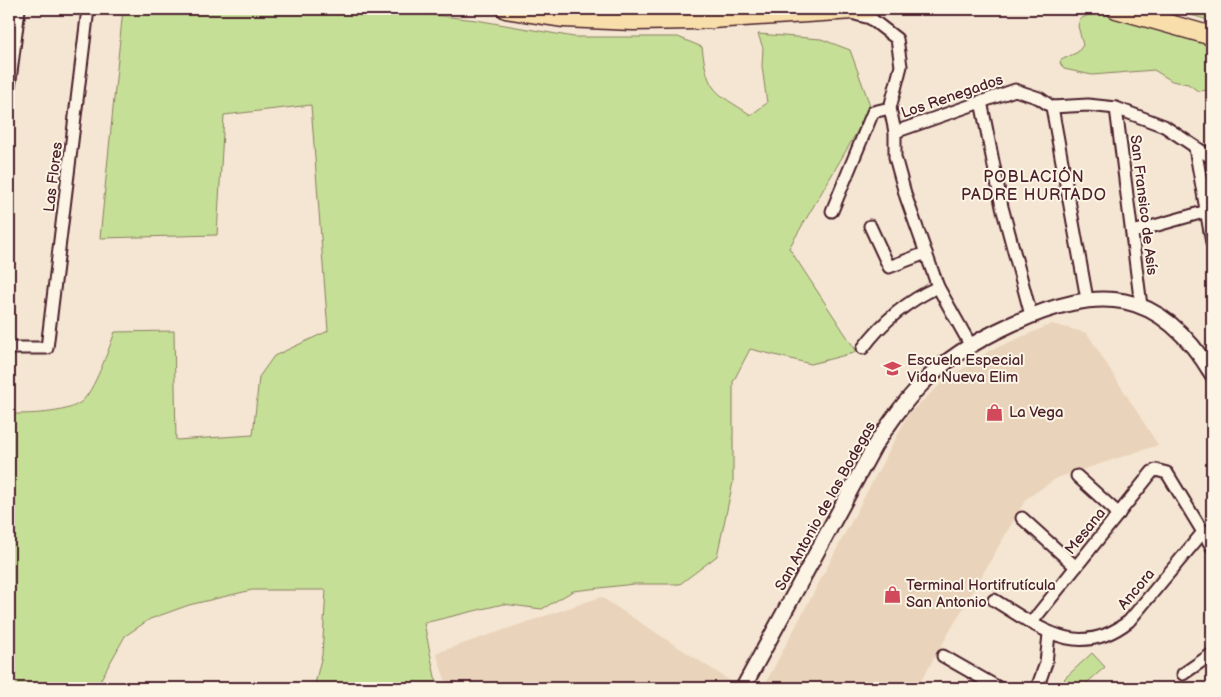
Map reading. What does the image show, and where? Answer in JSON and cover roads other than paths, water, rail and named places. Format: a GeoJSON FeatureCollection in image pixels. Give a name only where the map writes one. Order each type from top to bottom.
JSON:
{"type":"FeatureCollection","features":[{"type":"Feature","properties":{"kind":"main road"},"geometry":{"type":"LineString","coordinates":[[506,9],[564,18],[664,21],[869,9]]}},
{"type":"Feature","properties":{"kind":"main road"},"geometry":{"type":"LineString","coordinates":[[1116,9],[1212,36]]}},
{"type":"Feature","properties":{"kind":"street"},"geometry":{"type":"LineString","coordinates":[[9,88],[19,9]]}},
{"type":"Feature","properties":{"kind":"street","name":"Las Flores"},"geometry":{"type":"LineString","coordinates":[[9,348],[47,348],[88,9]]}},
{"type":"Feature","properties":{"kind":"street"},"geometry":{"type":"LineString","coordinates":[[845,11],[870,18],[897,39],[901,66],[890,108],[895,132],[895,157],[906,197],[938,286],[971,346]]}},
{"type":"Feature","properties":{"kind":"street","name":"Los Renegados"},"geometry":{"type":"LineString","coordinates":[[895,132],[1015,90],[1039,98],[1052,107]]}},
{"type":"Feature","properties":{"kind":"street"},"geometry":{"type":"LineString","coordinates":[[981,101],[1002,207],[1031,315]]}},
{"type":"Feature","properties":{"kind":"street"},"geometry":{"type":"LineString","coordinates":[[1087,299],[1052,107],[1088,105],[1116,108],[1164,126],[1212,158]]}},
{"type":"Feature","properties":{"kind":"street"},"geometry":{"type":"LineString","coordinates":[[832,211],[873,112],[890,108]]}},
{"type":"Feature","properties":{"kind":"street","name":"San Fransico de Asís"},"geometry":{"type":"LineString","coordinates":[[1116,108],[1141,306]]}},
{"type":"Feature","properties":{"kind":"street"},"geometry":{"type":"LineString","coordinates":[[1195,148],[1208,211],[1212,243]]}},
{"type":"Feature","properties":{"kind":"street"},"geometry":{"type":"LineString","coordinates":[[1133,232],[1208,211]]}},
{"type":"Feature","properties":{"kind":"street"},"geometry":{"type":"LineString","coordinates":[[870,226],[889,267],[926,254]]}},
{"type":"Feature","properties":{"kind":"street"},"geometry":{"type":"LineString","coordinates":[[863,348],[878,329],[898,310],[938,286]]}},
{"type":"Feature","properties":{"kind":"street","name":"San Antonio de las Bodegas"},"geometry":{"type":"LineString","coordinates":[[743,688],[864,463],[882,434],[922,384],[947,362],[1000,329],[1031,315],[1063,304],[1087,299],[1115,299],[1141,306],[1164,320],[1186,339],[1212,374]]}},
{"type":"Feature","properties":{"kind":"street","name":"Mesana"},"geometry":{"type":"LineString","coordinates":[[1031,623],[1152,472],[1160,470],[1167,473],[1204,531]]}},
{"type":"Feature","properties":{"kind":"street"},"geometry":{"type":"LineString","coordinates":[[1077,476],[1118,514]]}},
{"type":"Feature","properties":{"kind":"street"},"geometry":{"type":"LineString","coordinates":[[1022,518],[1076,567]]}},
{"type":"Feature","properties":{"kind":"street"},"geometry":{"type":"LineString","coordinates":[[1204,531],[1212,547]]}},
{"type":"Feature","properties":{"kind":"street","name":"Ancora"},"geometry":{"type":"LineString","coordinates":[[994,600],[1049,634],[1072,640],[1106,635],[1122,627],[1204,531]]}},
{"type":"Feature","properties":{"kind":"street"},"geometry":{"type":"LineString","coordinates":[[1036,688],[1046,663],[1049,634]]}},
{"type":"Feature","properties":{"kind":"street"},"geometry":{"type":"LineString","coordinates":[[1183,674],[1212,654]]}},
{"type":"Feature","properties":{"kind":"street"},"geometry":{"type":"LineString","coordinates":[[943,656],[999,688]]}},
{"type":"Feature","properties":{"kind":"place","name":"Escuela Especial Vida Nueva Elim"},"geometry":{"type":"Point","coordinates":[893,369]}},
{"type":"Feature","properties":{"kind":"place","name":"La Vega"},"geometry":{"type":"Point","coordinates":[995,412]}},
{"type":"Feature","properties":{"kind":"place","name":"Terminal Hortifrutícula San Antonio"},"geometry":{"type":"Point","coordinates":[892,594]}},
{"type":"Feature","properties":{"kind":"district","name":"POBLACIÓN PADRE HURTADO"},"geometry":{"type":"Point","coordinates":[1034,185]}}]}
